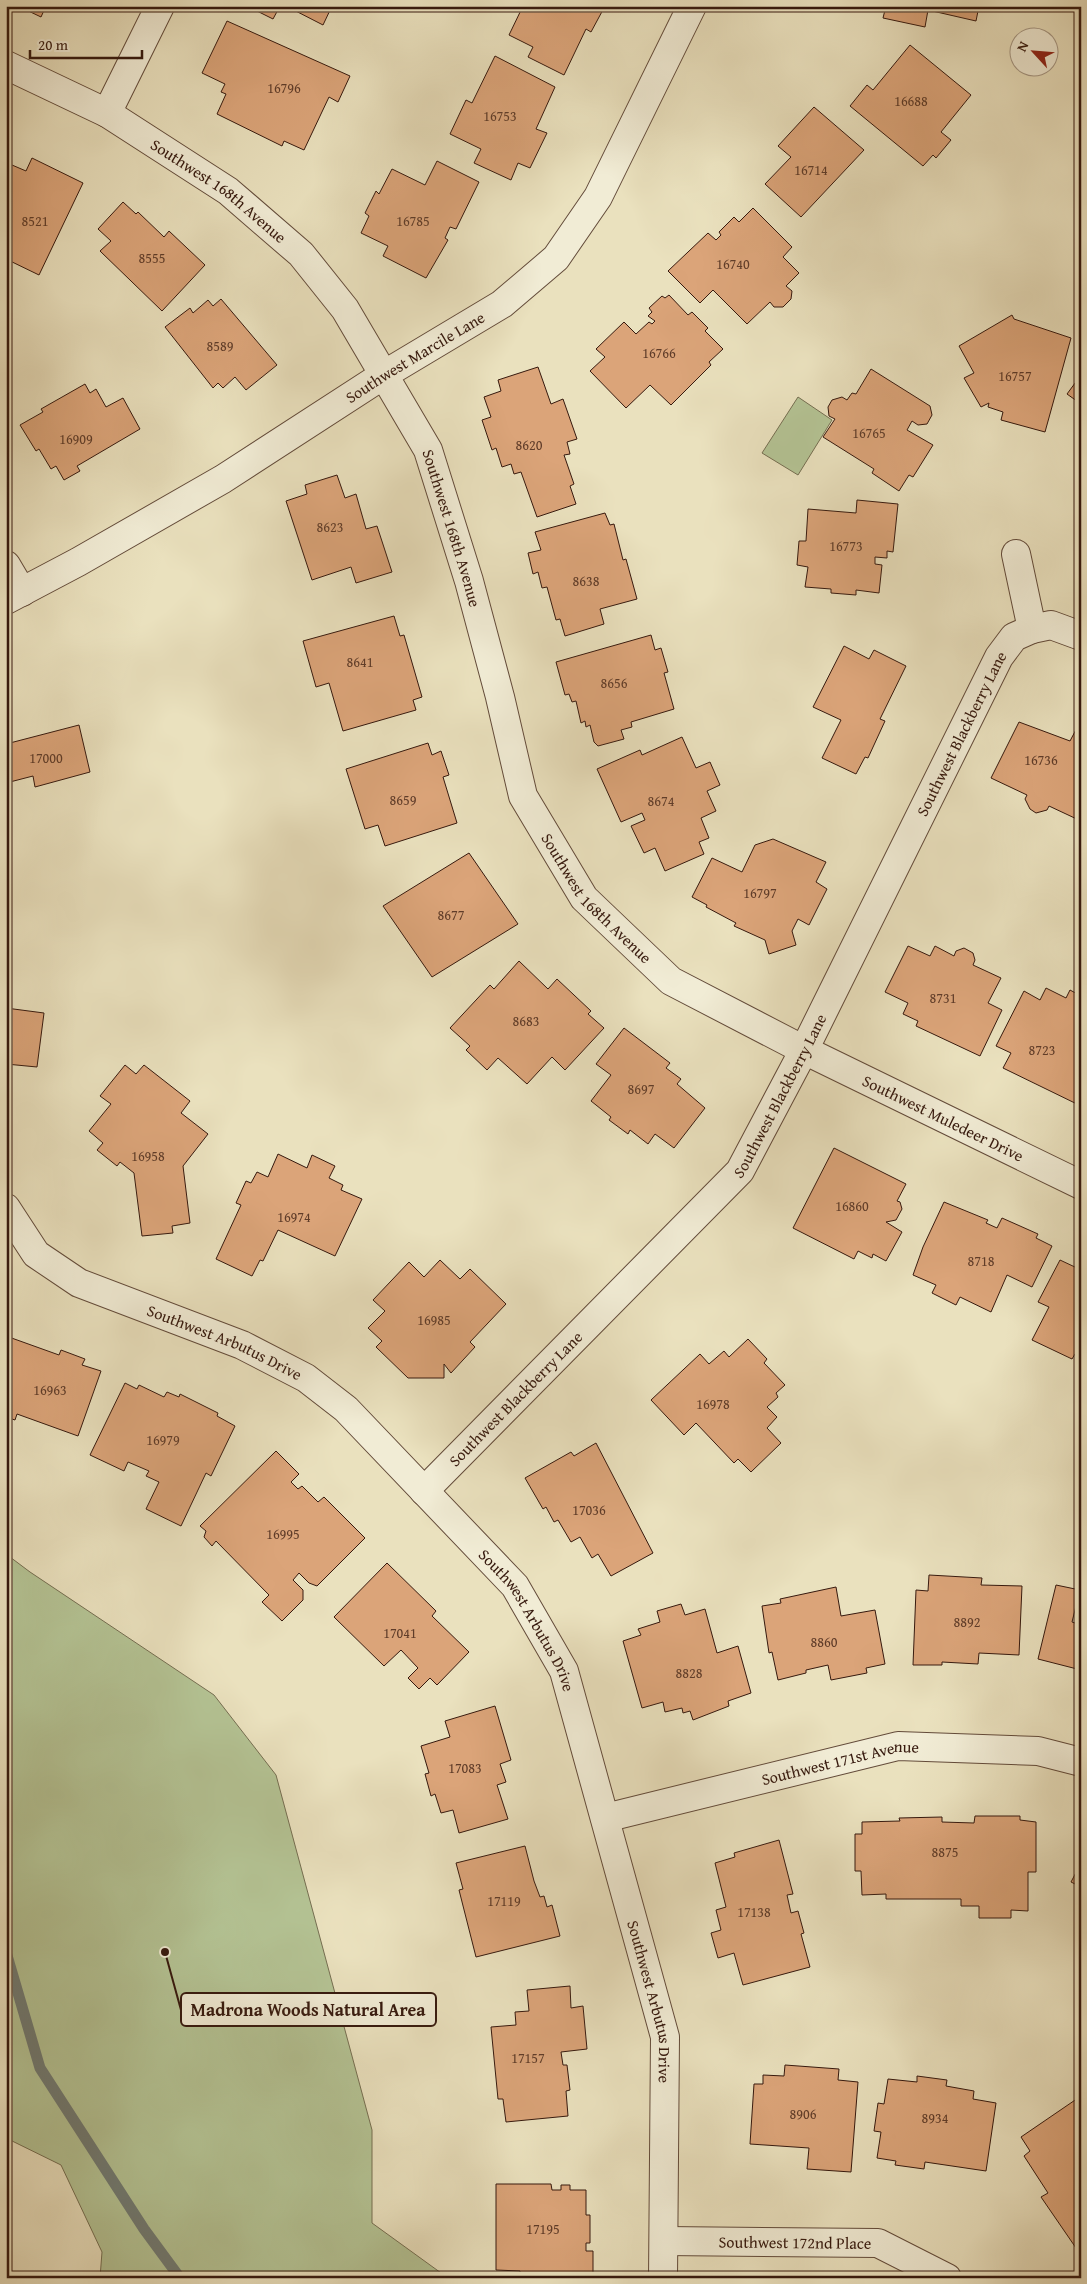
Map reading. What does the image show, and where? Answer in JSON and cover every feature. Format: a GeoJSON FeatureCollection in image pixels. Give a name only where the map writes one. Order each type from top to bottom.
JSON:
{"type":"FeatureCollection","features":[{"type":"Feature","properties":{"kind":"street"},"geometry":{"type":"LineString","coordinates":[[107,114],[160,6]]}},
{"type":"Feature","properties":{"kind":"street","name":"Southwest Marcile Lane"},"geometry":{"type":"LineString","coordinates":[[6,565],[14,596],[223,479],[386,374],[502,304],[556,258],[598,197],[692,6]]}},
{"type":"Feature","properties":{"kind":"street","name":"Southwest 168th Avenue"},"geometry":{"type":"LineString","coordinates":[[6,65],[107,114],[228,191],[301,254],[345,308],[386,374],[428,450],[469,581],[500,697],[523,796],[584,898],[671,981],[804,1050]]}},
{"type":"Feature","properties":{"kind":"street"},"geometry":{"type":"LineString","coordinates":[[1016,554],[1032,629]]}},
{"type":"Feature","properties":{"kind":"street","name":"Southwest Blackberry Lane"},"geometry":{"type":"LineString","coordinates":[[424,1490],[740,1171],[804,1050],[999,657],[1014,638],[1032,629],[1051,625],[1081,636]]}},
{"type":"Feature","properties":{"kind":"street","name":"Southwest Muledeer Drive"},"geometry":{"type":"LineString","coordinates":[[804,1050],[1081,1185]]}},
{"type":"Feature","properties":{"kind":"street","name":"Southwest Arbutus Drive"},"geometry":{"type":"LineString","coordinates":[[6,1208],[36,1254],[79,1283],[242,1345],[306,1378],[346,1410],[515,1586],[564,1670],[666,2037],[663,2278]]}},
{"type":"Feature","properties":{"kind":"street","name":"Southwest 171st Avenue"},"geometry":{"type":"LineString","coordinates":[[605,1818],[898,1746],[1038,1751],[1081,1762]]}},
{"type":"Feature","properties":{"kind":"street","name":"Southwest 172nd Place"},"geometry":{"type":"LineString","coordinates":[[664,2241],[878,2243],[947,2278]]}},
{"type":"Feature","properties":{"kind":"green space"},"geometry":{"type":"Polygon","coordinates":[[[798,397],[832,420],[798,475],[762,453],[798,397]]]}},
{"type":"Feature","properties":{"kind":"green space"},"geometry":{"type":"Polygon","coordinates":[[[6,1554],[214,1695],[276,1775],[372,2130],[372,2223],[448,2278],[100,2278],[102,2252],[61,2165],[6,2138],[6,1554]]]}},
{"type":"Feature","properties":{"kind":"building"},"geometry":{"type":"Polygon","coordinates":[[[18,6],[46,6],[41,17],[18,6]]]}},
{"type":"Feature","properties":{"kind":"building"},"geometry":{"type":"Polygon","coordinates":[[[247,6],[280,6],[273,19],[247,6]]]}},
{"type":"Feature","properties":{"kind":"building"},"geometry":{"type":"Polygon","coordinates":[[[286,6],[332,6],[323,25],[286,6]]]}},
{"type":"Feature","properties":{"kind":"building"},"geometry":{"type":"Polygon","coordinates":[[[523,6],[605,6],[591,32],[586,29],[564,75],[528,57],[533,47],[509,35],[523,6]]]}},
{"type":"Feature","properties":{"kind":"building"},"geometry":{"type":"Polygon","coordinates":[[[886,6],[979,6],[976,21],[928,10],[925,27],[883,18],[886,6]]]}},
{"type":"Feature","properties":{"kind":"building"},"geometry":{"type":"Polygon","coordinates":[[[227,21],[350,76],[338,102],[329,97],[304,150],[284,141],[282,146],[217,114],[226,94],[221,92],[225,84],[202,73],[227,21]]]}},
{"type":"Feature","properties":{"kind":"building"},"geometry":{"type":"Polygon","coordinates":[[[910,45],[971,95],[941,132],[951,140],[936,158],[933,155],[923,166],[850,106],[867,85],[873,90],[910,45]]]}},
{"type":"Feature","properties":{"kind":"building"},"geometry":{"type":"Polygon","coordinates":[[[495,56],[555,87],[536,129],[547,133],[530,168],[518,163],[511,180],[474,163],[481,149],[450,134],[466,100],[472,103],[495,56]]]}},
{"type":"Feature","properties":{"kind":"building"},"geometry":{"type":"Polygon","coordinates":[[[814,107],[864,150],[801,217],[765,184],[791,157],[778,146],[814,107]]]}},
{"type":"Feature","properties":{"kind":"building"},"geometry":{"type":"Polygon","coordinates":[[[32,158],[83,183],[39,275],[6,259],[6,178],[12,165],[26,171],[32,158]]]}},
{"type":"Feature","properties":{"kind":"building"},"geometry":{"type":"Polygon","coordinates":[[[437,161],[479,182],[456,229],[450,227],[445,238],[448,240],[426,278],[383,256],[388,246],[361,233],[369,216],[365,213],[376,191],[379,194],[392,169],[425,185],[437,161]]]}},
{"type":"Feature","properties":{"kind":"building"},"geometry":{"type":"Polygon","coordinates":[[[123,202],[136,214],[138,212],[164,237],[169,231],[205,265],[162,311],[100,251],[111,241],[98,229],[123,202]]]}},
{"type":"Feature","properties":{"kind":"building"},"geometry":{"type":"Polygon","coordinates":[[[753,208],[792,247],[783,257],[799,273],[786,286],[792,291],[791,299],[783,307],[774,307],[770,302],[747,324],[713,290],[700,303],[668,271],[708,233],[716,240],[721,235],[719,232],[734,217],[739,222],[753,208]]]}},
{"type":"Feature","properties":{"kind":"building"},"geometry":{"type":"Polygon","coordinates":[[[669,295],[688,315],[692,312],[708,328],[705,331],[723,349],[709,362],[711,365],[671,405],[650,385],[626,408],[590,371],[605,357],[596,349],[624,322],[636,334],[649,322],[652,324],[655,321],[648,316],[652,312],[649,308],[662,296],[665,298],[669,295]]]}},
{"type":"Feature","properties":{"kind":"building"},"geometry":{"type":"Polygon","coordinates":[[[221,299],[277,365],[246,390],[235,377],[223,388],[218,383],[213,388],[165,327],[190,308],[193,313],[208,300],[213,306],[221,299]]]}},
{"type":"Feature","properties":{"kind":"building"},"geometry":{"type":"Polygon","coordinates":[[[1012,315],[1014,319],[1071,338],[1045,432],[1001,420],[1003,412],[988,407],[989,403],[981,407],[964,378],[974,373],[959,346],[1012,315]]]}},
{"type":"Feature","properties":{"kind":"building"},"geometry":{"type":"Polygon","coordinates":[[[538,367],[551,404],[563,399],[577,439],[567,442],[570,454],[564,455],[574,484],[570,486],[576,504],[537,517],[521,472],[514,474],[511,464],[502,467],[496,448],[492,450],[482,420],[491,417],[484,397],[501,391],[498,380],[538,367]]]}},
{"type":"Feature","properties":{"kind":"building"},"geometry":{"type":"Polygon","coordinates":[[[871,369],[930,406],[932,415],[927,424],[918,425],[912,421],[907,430],[933,445],[913,477],[909,475],[899,491],[872,473],[874,469],[823,437],[835,419],[829,416],[828,407],[832,400],[842,397],[847,400],[852,393],[856,394],[871,369]]]}},
{"type":"Feature","properties":{"kind":"building"},"geometry":{"type":"Polygon","coordinates":[[[1081,375],[1081,404],[1067,394],[1081,375]]]}},
{"type":"Feature","properties":{"kind":"building"},"geometry":{"type":"Polygon","coordinates":[[[85,384],[90,393],[96,389],[106,407],[123,398],[140,429],[77,466],[80,471],[64,480],[56,466],[51,469],[39,449],[36,451],[20,425],[43,412],[41,409],[85,384]]]}},
{"type":"Feature","properties":{"kind":"building"},"geometry":{"type":"Polygon","coordinates":[[[337,475],[345,498],[356,494],[366,529],[377,526],[392,572],[356,583],[351,567],[312,580],[286,501],[307,494],[305,485],[337,475]]]}},
{"type":"Feature","properties":{"kind":"building"},"geometry":{"type":"Polygon","coordinates":[[[857,500],[898,504],[893,552],[887,551],[887,558],[875,557],[875,564],[882,565],[879,593],[856,590],[856,595],[831,593],[831,589],[805,587],[808,567],[797,565],[799,541],[806,541],[808,509],[856,513],[857,500]]]}},
{"type":"Feature","properties":{"kind":"building"},"geometry":{"type":"Polygon","coordinates":[[[605,513],[610,525],[614,524],[623,560],[626,559],[637,599],[600,609],[604,624],[565,636],[560,619],[556,620],[547,587],[542,588],[538,572],[533,574],[528,553],[541,550],[535,532],[605,513]]]}},
{"type":"Feature","properties":{"kind":"building"},"geometry":{"type":"Polygon","coordinates":[[[394,616],[400,636],[404,635],[422,697],[413,700],[416,710],[343,731],[329,683],[316,687],[303,641],[394,616]]]}},
{"type":"Feature","properties":{"kind":"building"},"geometry":{"type":"Polygon","coordinates":[[[651,635],[655,650],[661,648],[668,672],[664,673],[674,709],[631,722],[632,727],[621,730],[624,739],[598,746],[594,742],[590,725],[586,727],[585,721],[581,723],[576,701],[572,702],[569,694],[565,695],[556,662],[651,635]]]}},
{"type":"Feature","properties":{"kind":"building"},"geometry":{"type":"Polygon","coordinates":[[[844,646],[869,659],[874,650],[906,666],[880,719],[885,721],[868,758],[865,757],[856,774],[822,758],[841,720],[813,707],[844,646]]]}},
{"type":"Feature","properties":{"kind":"building"},"geometry":{"type":"Polygon","coordinates":[[[1019,722],[1070,741],[1079,724],[1081,726],[1081,821],[1049,806],[1047,810],[1036,813],[1030,809],[1025,799],[1027,795],[991,778],[1019,722]]]}},
{"type":"Feature","properties":{"kind":"building"},"geometry":{"type":"Polygon","coordinates":[[[79,725],[90,772],[35,787],[33,776],[6,783],[6,744],[79,725]]]}},
{"type":"Feature","properties":{"kind":"building"},"geometry":{"type":"Polygon","coordinates":[[[682,737],[696,768],[710,762],[720,785],[707,791],[716,811],[701,818],[709,838],[699,842],[704,854],[665,871],[655,848],[644,853],[631,826],[645,820],[642,813],[621,822],[597,769],[640,750],[642,755],[682,737]]]}},
{"type":"Feature","properties":{"kind":"building"},"geometry":{"type":"Polygon","coordinates":[[[428,743],[432,755],[441,751],[449,775],[443,777],[457,823],[385,846],[378,825],[365,829],[346,769],[428,743]]]}},
{"type":"Feature","properties":{"kind":"building"},"geometry":{"type":"Polygon","coordinates":[[[773,839],[826,862],[816,882],[827,889],[809,925],[798,919],[792,931],[796,945],[769,954],[765,940],[734,926],[736,923],[692,897],[712,858],[742,872],[755,845],[773,839]]]}},
{"type":"Feature","properties":{"kind":"building"},"geometry":{"type":"Polygon","coordinates":[[[469,853],[518,924],[432,977],[383,906],[469,853]]]}},
{"type":"Feature","properties":{"kind":"building"},"geometry":{"type":"Polygon","coordinates":[[[908,946],[930,956],[935,946],[954,956],[956,951],[964,948],[973,953],[975,960],[973,965],[1001,978],[988,1003],[1002,1010],[980,1056],[916,1026],[918,1021],[903,1014],[908,1003],[885,992],[908,946]]]}},
{"type":"Feature","properties":{"kind":"building"},"geometry":{"type":"Polygon","coordinates":[[[519,961],[548,989],[557,979],[591,1011],[588,1014],[604,1028],[565,1070],[552,1057],[527,1084],[498,1058],[487,1070],[466,1050],[470,1046],[450,1028],[490,985],[494,989],[519,961]]]}},
{"type":"Feature","properties":{"kind":"building"},"geometry":{"type":"Polygon","coordinates":[[[1046,988],[1066,998],[1070,990],[1081,996],[1081,1106],[1003,1068],[1011,1053],[996,1046],[1024,991],[1040,1000],[1046,988]]]}},
{"type":"Feature","properties":{"kind":"building"},"geometry":{"type":"Polygon","coordinates":[[[6,1008],[44,1013],[37,1067],[6,1064],[6,1008]]]}},
{"type":"Feature","properties":{"kind":"building"},"geometry":{"type":"Polygon","coordinates":[[[624,1028],[670,1063],[666,1068],[681,1079],[677,1084],[705,1108],[674,1148],[655,1134],[648,1144],[630,1130],[628,1134],[609,1120],[611,1117],[591,1101],[611,1075],[596,1064],[624,1028]]]}},
{"type":"Feature","properties":{"kind":"building"},"geometry":{"type":"Polygon","coordinates":[[[125,1065],[136,1074],[144,1065],[190,1101],[181,1113],[208,1134],[183,1166],[190,1223],[172,1226],[173,1233],[142,1236],[134,1173],[120,1162],[117,1166],[97,1150],[103,1143],[89,1131],[111,1104],[100,1096],[125,1065]]]}},
{"type":"Feature","properties":{"kind":"building"},"geometry":{"type":"Polygon","coordinates":[[[834,1148],[906,1184],[897,1201],[900,1202],[902,1209],[896,1220],[886,1222],[902,1232],[886,1261],[873,1254],[872,1258],[858,1251],[854,1259],[793,1228],[834,1148]]]}},
{"type":"Feature","properties":{"kind":"building"},"geometry":{"type":"Polygon","coordinates":[[[278,1154],[307,1168],[312,1155],[335,1166],[329,1178],[343,1185],[341,1190],[362,1199],[335,1256],[278,1230],[263,1261],[260,1260],[252,1276],[216,1259],[241,1205],[236,1203],[246,1181],[251,1183],[257,1172],[268,1177],[278,1154]]]}},
{"type":"Feature","properties":{"kind":"building"},"geometry":{"type":"Polygon","coordinates":[[[944,1202],[988,1220],[986,1223],[997,1228],[1002,1218],[1038,1234],[1036,1238],[1052,1246],[1032,1287],[1007,1275],[991,1312],[960,1297],[956,1305],[932,1293],[936,1285],[913,1275],[923,1247],[944,1202]]]}},
{"type":"Feature","properties":{"kind":"building"},"geometry":{"type":"Polygon","coordinates":[[[440,1260],[460,1279],[470,1269],[506,1304],[470,1342],[475,1347],[451,1373],[444,1364],[444,1378],[408,1378],[376,1347],[382,1341],[368,1328],[385,1311],[373,1300],[409,1262],[424,1277],[440,1260]]]}},
{"type":"Feature","properties":{"kind":"building"},"geometry":{"type":"Polygon","coordinates":[[[1060,1260],[1077,1268],[1079,1265],[1081,1266],[1081,1356],[1075,1354],[1072,1359],[1032,1340],[1049,1307],[1038,1302],[1060,1260]]]}},
{"type":"Feature","properties":{"kind":"building"},"geometry":{"type":"Polygon","coordinates":[[[6,1336],[59,1355],[61,1350],[85,1359],[82,1365],[101,1371],[78,1436],[17,1414],[15,1420],[6,1417],[8,1410],[6,1409],[6,1336]]]}},
{"type":"Feature","properties":{"kind":"building"},"geometry":{"type":"Polygon","coordinates":[[[748,1339],[767,1359],[764,1363],[785,1385],[776,1393],[778,1397],[767,1407],[777,1417],[767,1428],[781,1443],[751,1472],[738,1459],[734,1463],[696,1423],[684,1435],[651,1400],[700,1354],[709,1364],[724,1351],[729,1357],[748,1339]]]}},
{"type":"Feature","properties":{"kind":"building"},"geometry":{"type":"Polygon","coordinates":[[[125,1383],[137,1389],[139,1385],[164,1397],[167,1392],[179,1397],[180,1394],[218,1413],[217,1416],[235,1426],[211,1476],[206,1473],[181,1526],[146,1509],[159,1482],[146,1476],[149,1471],[128,1462],[124,1471],[90,1455],[125,1383]]]}},
{"type":"Feature","properties":{"kind":"building"},"geometry":{"type":"Polygon","coordinates":[[[596,1443],[653,1553],[611,1576],[598,1554],[592,1558],[580,1537],[571,1542],[558,1520],[554,1522],[546,1507],[543,1509],[525,1478],[571,1452],[574,1456],[596,1443]]]}},
{"type":"Feature","properties":{"kind":"building"},"geometry":{"type":"Polygon","coordinates":[[[276,1451],[299,1474],[291,1482],[298,1489],[302,1486],[318,1502],[324,1497],[365,1538],[317,1586],[309,1583],[299,1573],[293,1580],[303,1590],[303,1600],[282,1621],[262,1602],[269,1595],[216,1541],[212,1546],[204,1537],[206,1531],[200,1526],[276,1451]]]}},
{"type":"Feature","properties":{"kind":"building"},"geometry":{"type":"Polygon","coordinates":[[[387,1563],[436,1611],[432,1616],[469,1652],[437,1685],[430,1678],[419,1689],[408,1678],[418,1668],[401,1650],[384,1666],[334,1617],[387,1563]]]}},
{"type":"Feature","properties":{"kind":"building"},"geometry":{"type":"Polygon","coordinates":[[[929,1575],[982,1578],[981,1585],[1022,1586],[1019,1655],[979,1653],[978,1664],[942,1662],[942,1665],[913,1665],[916,1590],[928,1591],[929,1575]]]}},
{"type":"Feature","properties":{"kind":"building"},"geometry":{"type":"Polygon","coordinates":[[[1056,1585],[1080,1590],[1072,1622],[1081,1625],[1081,1670],[1038,1659],[1056,1585]]]}},
{"type":"Feature","properties":{"kind":"building"},"geometry":{"type":"Polygon","coordinates":[[[836,1587],[841,1616],[875,1610],[885,1664],[866,1668],[867,1673],[831,1680],[828,1665],[806,1670],[806,1673],[778,1680],[772,1652],[769,1653],[762,1606],[781,1603],[780,1599],[836,1587]]]}},
{"type":"Feature","properties":{"kind":"building"},"geometry":{"type":"Polygon","coordinates":[[[681,1604],[685,1615],[705,1609],[717,1653],[738,1646],[751,1693],[728,1701],[729,1706],[693,1720],[690,1711],[683,1713],[682,1708],[665,1712],[663,1702],[642,1708],[623,1641],[641,1635],[638,1629],[660,1622],[657,1611],[681,1604]]]}},
{"type":"Feature","properties":{"kind":"building"},"geometry":{"type":"Polygon","coordinates":[[[495,1706],[511,1760],[500,1764],[506,1782],[497,1785],[508,1819],[459,1833],[453,1810],[441,1813],[435,1794],[431,1796],[425,1774],[429,1773],[421,1746],[450,1737],[445,1721],[495,1706]]]}},
{"type":"Feature","properties":{"kind":"building"},"geometry":{"type":"Polygon","coordinates":[[[975,1816],[1020,1816],[1020,1820],[1036,1822],[1036,1872],[1028,1872],[1028,1911],[1011,1910],[1011,1918],[979,1918],[979,1906],[961,1906],[961,1899],[886,1899],[886,1894],[862,1895],[861,1871],[855,1871],[855,1834],[862,1834],[862,1822],[900,1821],[899,1818],[942,1817],[942,1822],[974,1823],[975,1816]]]}},
{"type":"Feature","properties":{"kind":"building"},"geometry":{"type":"Polygon","coordinates":[[[779,1840],[793,1894],[787,1895],[791,1913],[798,1911],[804,1933],[801,1934],[810,1967],[743,1985],[734,1953],[718,1958],[711,1933],[721,1930],[716,1910],[726,1907],[715,1863],[735,1857],[734,1853],[779,1840]]]}},
{"type":"Feature","properties":{"kind":"building"},"geometry":{"type":"Polygon","coordinates":[[[525,1846],[540,1897],[544,1896],[547,1907],[552,1905],[560,1936],[476,1957],[459,1890],[463,1889],[456,1863],[525,1846]]]}},
{"type":"Feature","properties":{"kind":"building"},"geometry":{"type":"Polygon","coordinates":[[[1081,1863],[1081,1887],[1071,1882],[1081,1863]]]}},
{"type":"Feature","properties":{"kind":"building"},"geometry":{"type":"Polygon","coordinates":[[[570,1986],[571,2008],[583,2006],[587,2049],[561,2052],[563,2065],[567,2065],[570,2090],[566,2091],[568,2116],[506,2122],[503,2099],[498,2099],[491,2027],[516,2025],[515,2012],[529,2011],[527,1990],[570,1986]]]}},
{"type":"Feature","properties":{"kind":"building"},"geometry":{"type":"Polygon","coordinates":[[[785,2065],[839,2069],[838,2080],[858,2082],[851,2172],[807,2169],[809,2148],[750,2144],[754,2084],[763,2084],[763,2075],[784,2076],[785,2065]]]}},
{"type":"Feature","properties":{"kind":"building"},"geometry":{"type":"Polygon","coordinates":[[[917,2076],[947,2080],[946,2086],[974,2091],[973,2099],[996,2103],[986,2171],[925,2162],[924,2169],[895,2165],[896,2161],[877,2158],[881,2132],[874,2131],[878,2103],[884,2104],[888,2079],[917,2082],[917,2076]]]}},
{"type":"Feature","properties":{"kind":"building"},"geometry":{"type":"Polygon","coordinates":[[[1081,2096],[1081,2245],[1076,2248],[1041,2197],[1048,2193],[1024,2156],[1030,2151],[1021,2137],[1081,2096]]]}},
{"type":"Feature","properties":{"kind":"building"},"geometry":{"type":"Polygon","coordinates":[[[496,2184],[551,2184],[552,2190],[561,2190],[561,2185],[570,2185],[570,2190],[586,2190],[586,2215],[590,2215],[590,2243],[586,2243],[586,2251],[593,2251],[593,2278],[520,2278],[520,2271],[496,2270],[496,2184]]]}},
{"type":"Feature","properties":{"kind":"waterway"},"geometry":{"type":"LineString","coordinates":[[6,1952],[40,2068],[144,2229],[180,2278]]}},
{"type":"Feature","properties":{"kind":"place","name":"Madrona Woods Natural Area"},"geometry":{"type":"Point","coordinates":[165,1952]}}]}
